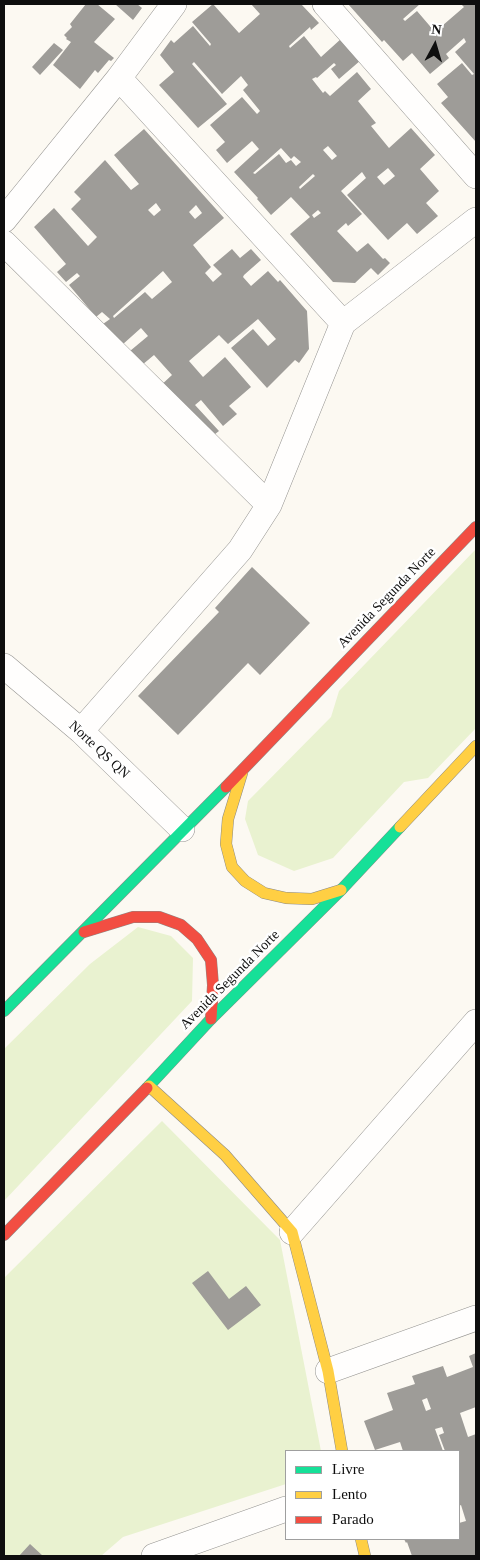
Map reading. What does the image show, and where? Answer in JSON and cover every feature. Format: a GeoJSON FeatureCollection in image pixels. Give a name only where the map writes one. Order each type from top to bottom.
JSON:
{"type":"FeatureCollection","features":[{"type":"Feature","properties":{"kind":"main road","name":"Avenida Segunda Norte"},"geometry":{"type":"LineString","coordinates":[[4,1011],[243,770],[476,527]]}},
{"type":"Feature","properties":{"kind":"main road","name":"Avenida Segunda Norte"},"geometry":{"type":"LineString","coordinates":[[4,1234],[149,1086],[211,1019],[342,890],[476,746]]}},
{"type":"Feature","properties":{"kind":"main road"},"geometry":{"type":"LineString","coordinates":[[243,770],[228,819],[226,844],[232,867],[244,881],[264,893],[286,898],[312,899],[342,890]]}},
{"type":"Feature","properties":{"kind":"main road"},"geometry":{"type":"LineString","coordinates":[[79,934],[134,916],[159,916],[181,925],[198,939],[211,960],[211,1019]]}},
{"type":"Feature","properties":{"kind":"main road"},"geometry":{"type":"LineString","coordinates":[[149,1086],[225,1156],[292,1232],[328,1371],[342,1450]]}},
{"type":"Feature","properties":{"kind":"main road"},"geometry":{"type":"LineString","coordinates":[[361,1540],[366,1556]]}},
{"type":"Feature","properties":{"kind":"street"},"geometry":{"type":"LineString","coordinates":[[4,220],[118,78],[174,4]]}},
{"type":"Feature","properties":{"kind":"street"},"geometry":{"type":"LineString","coordinates":[[324,4],[476,176]]}},
{"type":"Feature","properties":{"kind":"street"},"geometry":{"type":"LineString","coordinates":[[118,78],[343,323]]}},
{"type":"Feature","properties":{"kind":"street"},"geometry":{"type":"LineString","coordinates":[[80,731],[240,550],[268,505],[343,323],[476,220]]}},
{"type":"Feature","properties":{"kind":"street"},"geometry":{"type":"LineString","coordinates":[[4,243],[268,505]]}},
{"type":"Feature","properties":{"kind":"street","name":"Norte QS QN"},"geometry":{"type":"LineString","coordinates":[[7,674],[80,731],[182,830]]}},
{"type":"Feature","properties":{"kind":"street"},"geometry":{"type":"LineString","coordinates":[[292,1232],[476,1022]]}},
{"type":"Feature","properties":{"kind":"street"},"geometry":{"type":"LineString","coordinates":[[328,1371],[476,1318]]}},
{"type":"Feature","properties":{"kind":"street"},"geometry":{"type":"LineString","coordinates":[[154,1556],[285,1509]]}},
{"type":"Feature","properties":{"kind":"green space"},"geometry":{"type":"Polygon","coordinates":[[[476,549],[476,728],[428,778],[404,782],[333,858],[294,871],[258,855],[245,819],[248,801],[331,717],[339,691],[476,549]]]}},
{"type":"Feature","properties":{"kind":"green space"},"geometry":{"type":"Polygon","coordinates":[[[138,927],[171,936],[193,958],[192,1001],[4,1201],[4,1049],[90,964],[138,927]]]}},
{"type":"Feature","properties":{"kind":"green space"},"geometry":{"type":"Polygon","coordinates":[[[162,1121],[280,1240],[321,1450],[285,1450],[285,1484],[123,1537],[101,1556],[4,1556],[4,1278],[162,1121]]]}},
{"type":"Feature","properties":{"kind":"building"},"geometry":{"type":"Polygon","coordinates":[[[86,4],[97,4],[115,19],[94,42],[114,58],[111,61],[109,60],[98,73],[95,70],[80,89],[53,65],[71,42],[64,35],[72,27],[70,24],[86,4]]]}},
{"type":"Feature","properties":{"kind":"building"},"geometry":{"type":"Polygon","coordinates":[[[115,4],[137,4],[142,8],[133,20],[115,4]]]}},
{"type":"Feature","properties":{"kind":"building"},"geometry":{"type":"Polygon","coordinates":[[[213,4],[239,33],[260,14],[251,4],[301,4],[319,23],[311,30],[310,27],[289,46],[290,48],[304,36],[321,57],[342,38],[361,60],[339,79],[331,69],[336,65],[334,63],[317,78],[312,79],[323,93],[325,91],[330,96],[357,72],[371,89],[358,101],[376,123],[371,126],[389,148],[411,128],[435,155],[420,169],[439,191],[426,203],[438,216],[417,234],[407,223],[388,240],[347,195],[366,178],[362,172],[341,191],[362,214],[348,226],[346,223],[337,231],[357,252],[368,243],[383,259],[385,258],[390,263],[378,275],[371,268],[355,283],[333,282],[290,234],[310,217],[291,197],[271,215],[234,172],[259,149],[252,141],[227,163],[216,150],[225,142],[210,125],[242,97],[257,114],[260,111],[243,90],[248,85],[241,76],[222,94],[194,62],[192,64],[227,104],[198,128],[159,85],[174,72],[160,55],[171,40],[174,43],[193,26],[210,46],[211,44],[192,22],[213,4]],[[328,146],[323,150],[332,160],[337,156],[328,146]],[[281,148],[253,173],[255,174],[279,154],[286,163],[291,160],[296,166],[301,162],[294,156],[291,159],[281,148]],[[388,168],[377,177],[384,185],[395,176],[388,168]],[[313,174],[299,187],[300,189],[315,176],[313,174]],[[318,210],[312,215],[314,218],[321,213],[318,210]]]}},
{"type":"Feature","properties":{"kind":"building"},"geometry":{"type":"Polygon","coordinates":[[[348,4],[420,4],[403,19],[405,21],[417,11],[435,32],[464,7],[461,4],[476,4],[476,142],[441,103],[448,97],[437,84],[462,63],[472,75],[474,74],[455,52],[466,42],[464,38],[446,54],[449,58],[430,74],[412,53],[403,61],[384,40],[382,42],[348,4]]]}},
{"type":"Feature","properties":{"kind":"building"},"geometry":{"type":"Polygon","coordinates":[[[54,43],[63,50],[40,75],[32,67],[54,43]]]}},
{"type":"Feature","properties":{"kind":"building"},"geometry":{"type":"Polygon","coordinates":[[[144,129],[224,218],[193,245],[211,267],[205,273],[213,282],[222,274],[213,265],[232,249],[240,258],[251,249],[261,260],[243,277],[251,286],[268,271],[278,282],[280,280],[307,311],[309,349],[299,363],[295,360],[267,388],[231,348],[253,329],[268,346],[276,339],[258,319],[228,344],[219,335],[189,361],[203,377],[225,357],[251,387],[229,406],[237,414],[223,426],[201,400],[195,405],[219,431],[206,441],[159,387],[172,375],[154,355],[142,365],[130,351],[148,336],[141,328],[122,345],[103,324],[110,319],[102,312],[96,317],[69,285],[80,276],[77,273],[66,282],[57,272],[66,264],[34,227],[54,208],[88,246],[97,237],[71,209],[81,199],[74,192],[105,160],[131,190],[139,184],[114,155],[144,129]],[[156,203],[148,210],[154,216],[161,210],[156,203]],[[196,205],[189,212],[195,219],[202,213],[196,205]],[[163,271],[113,316],[114,318],[145,292],[152,299],[172,282],[163,271]]]}},
{"type":"Feature","properties":{"kind":"building"},"geometry":{"type":"Polygon","coordinates":[[[252,567],[310,623],[260,675],[248,663],[178,735],[138,696],[219,612],[215,608],[252,567]]]}},
{"type":"Feature","properties":{"kind":"building"},"geometry":{"type":"Polygon","coordinates":[[[208,1271],[229,1299],[246,1286],[261,1305],[228,1330],[192,1283],[208,1271]]]}},
{"type":"Feature","properties":{"kind":"building"},"geometry":{"type":"Polygon","coordinates":[[[476,1353],[476,1407],[460,1413],[468,1437],[476,1434],[476,1556],[412,1556],[404,1540],[460,1540],[460,1523],[466,1521],[460,1506],[460,1450],[445,1450],[439,1435],[444,1433],[442,1427],[435,1429],[443,1450],[403,1450],[400,1442],[375,1450],[364,1421],[393,1410],[387,1393],[415,1384],[412,1376],[443,1366],[447,1377],[473,1367],[469,1356],[476,1353]],[[427,1398],[422,1400],[426,1411],[431,1409],[427,1398]]]}},
{"type":"Feature","properties":{"kind":"building"},"geometry":{"type":"Polygon","coordinates":[[[30,1544],[43,1556],[19,1556],[30,1544]]]}},
{"type":"Feature","properties":{"kind":"traffic: fast"},"geometry":{"type":"LineString","coordinates":[[4,1011],[226,787]]}},
{"type":"Feature","properties":{"kind":"traffic: fast"},"geometry":{"type":"LineString","coordinates":[[147,1088],[211,1019],[342,889],[400,827]]}},
{"type":"Feature","properties":{"kind":"traffic: slow"},"geometry":{"type":"LineString","coordinates":[[400,827],[476,746]]}},
{"type":"Feature","properties":{"kind":"traffic: slow"},"geometry":{"type":"LineString","coordinates":[[242,773],[228,819],[226,844],[232,867],[245,881],[264,893],[286,898],[312,899],[341,890]]}},
{"type":"Feature","properties":{"kind":"traffic: slow"},"geometry":{"type":"LineString","coordinates":[[149,1086],[225,1155],[292,1232],[328,1371],[342,1450]]}},
{"type":"Feature","properties":{"kind":"traffic: slow"},"geometry":{"type":"LineString","coordinates":[[361,1540],[365,1556]]}},
{"type":"Feature","properties":{"kind":"traffic: jam"},"geometry":{"type":"LineString","coordinates":[[226,787],[476,527]]}},
{"type":"Feature","properties":{"kind":"traffic: jam"},"geometry":{"type":"LineString","coordinates":[[84,932],[133,917],[159,917],[181,925],[197,939],[211,960],[213,985],[211,1019]]}},
{"type":"Feature","properties":{"kind":"traffic: jam"},"geometry":{"type":"LineString","coordinates":[[4,1235],[147,1088]]}}]}
